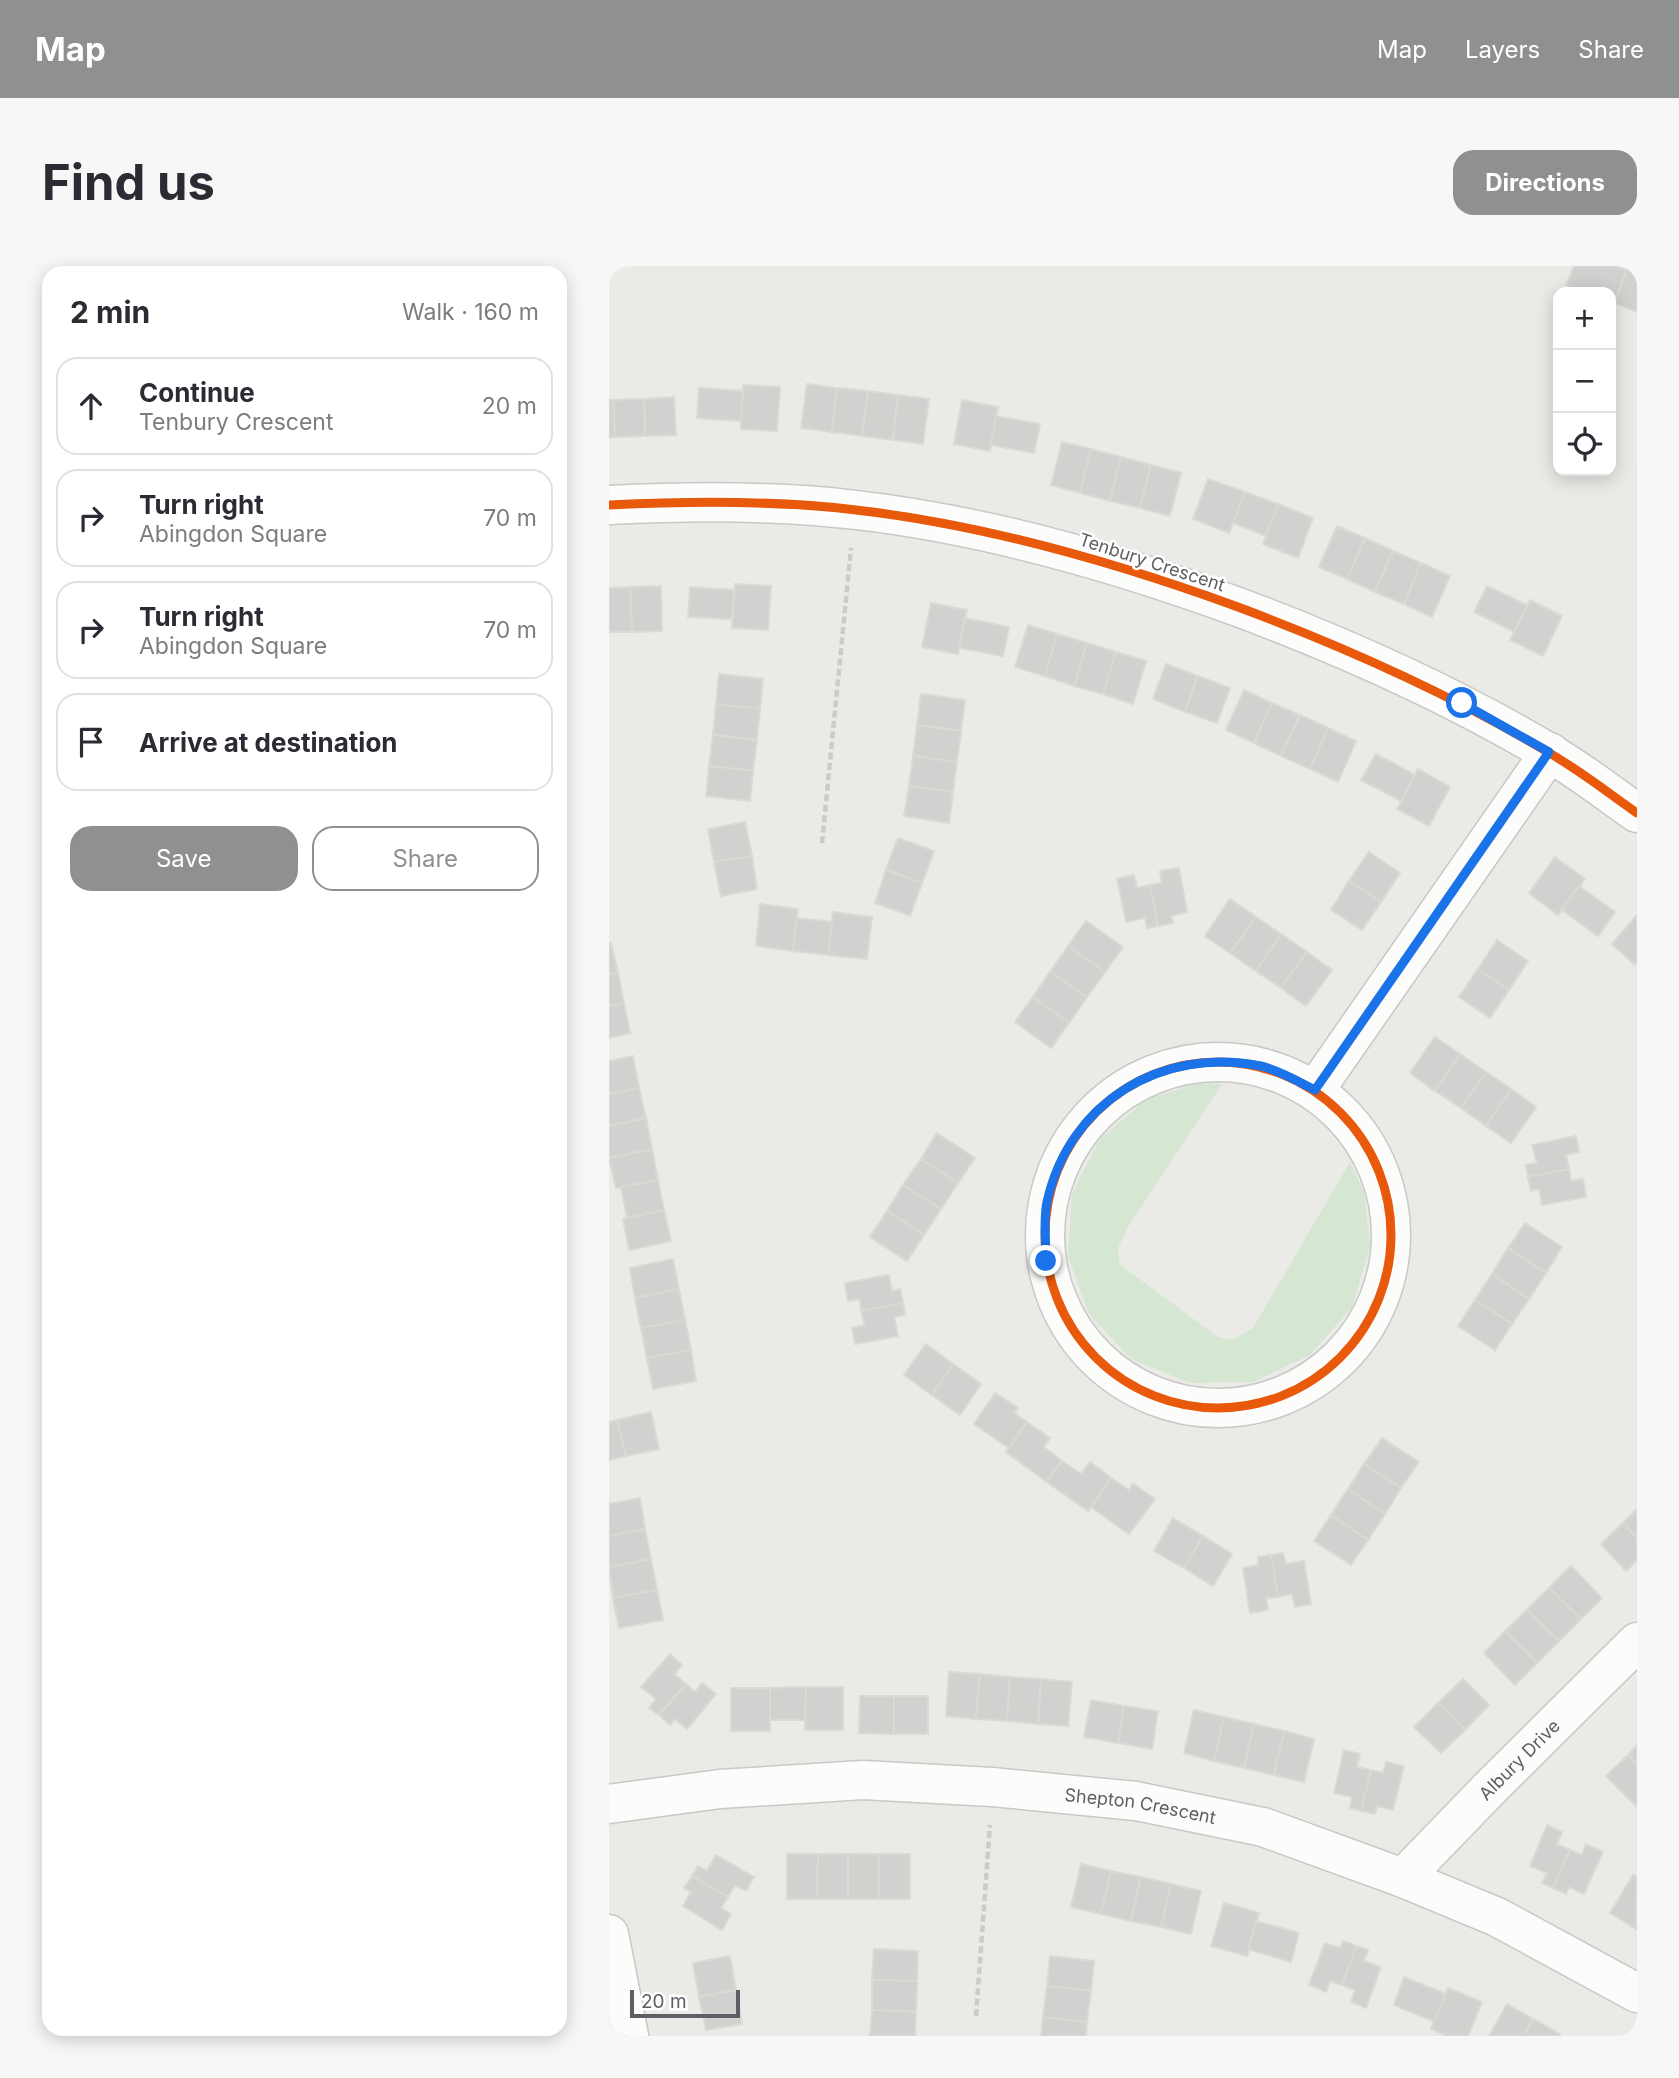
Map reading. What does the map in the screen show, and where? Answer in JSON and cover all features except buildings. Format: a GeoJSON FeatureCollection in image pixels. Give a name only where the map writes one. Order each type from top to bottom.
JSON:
{"type":"FeatureCollection","features":[{"type":"Feature","properties":{"kind":"street","name":"Tenbury Crescent"},"geometry":{"type":"LineString","coordinates":[[609,505],[727,502],[855,510],[994,534],[1104,561],[1191,590],[1330,643],[1462,703],[1549,752],[1637,813]]}},
{"type":"Feature","properties":{"kind":"street"},"geometry":{"type":"LineString","coordinates":[[1315,1090],[1549,752]]}},
{"type":"Feature","properties":{"kind":"street"},"geometry":{"type":"LineString","coordinates":[[1206,1060],[1263,1066],[1315,1090],[1357,1129],[1384,1181],[1392,1237],[1382,1294],[1354,1344],[1311,1382],[1258,1405],[1201,1409],[1146,1394],[1098,1362],[1063,1316],[1046,1261],[1046,1203],[1066,1149],[1102,1104],[1150,1074],[1206,1060]]}},
{"type":"Feature","properties":{"kind":"street","name":"Albury Drive"},"geometry":{"type":"LineString","coordinates":[[1403,1878],[1637,1642]]}},
{"type":"Feature","properties":{"kind":"street","name":"Shepton Crescent"},"geometry":{"type":"LineString","coordinates":[[609,1804],[720,1789],[863,1780],[992,1787],[1136,1801],[1263,1827],[1403,1878],[1497,1917],[1637,1993]]}},
{"type":"Feature","properties":{"kind":"street"},"geometry":{"type":"LineString","coordinates":[[609,1934],[629,2036]]}},
{"type":"Feature","properties":{"kind":"path"},"geometry":{"type":"LineString","coordinates":[[822,843],[855,510]]}},
{"type":"Feature","properties":{"kind":"path"},"geometry":{"type":"LineString","coordinates":[[976,2016],[992,1787]]}},
{"type":"Feature","properties":{"kind":"green space"},"geometry":{"type":"Polygon","coordinates":[[[1199,1083],[1222,1084],[1128,1227],[1118,1248],[1119,1264],[1218,1337],[1233,1340],[1253,1328],[1350,1162],[1364,1192],[1370,1246],[1352,1307],[1310,1355],[1253,1382],[1190,1383],[1131,1359],[1089,1314],[1068,1256],[1072,1194],[1100,1139],[1147,1099],[1199,1083]]]}},
{"type":"Feature","properties":{"kind":"cycle path"},"geometry":{"type":"LineString","coordinates":[[609,505],[733,502],[856,510],[954,525],[1098,560],[1238,607],[1395,672],[1546,751],[1637,813]]}},
{"type":"Feature","properties":{"kind":"cycle path"},"geometry":{"type":"LineString","coordinates":[[1218,1062],[1252,1065],[1300,1082],[1328,1101],[1352,1125],[1371,1153],[1384,1185],[1391,1235],[1388,1269],[1371,1317],[1352,1345],[1328,1369],[1300,1388],[1268,1401],[1218,1408],[1184,1405],[1136,1388],[1108,1369],[1084,1345],[1065,1317],[1052,1285],[1045,1235],[1048,1201],[1065,1153],[1084,1125],[1108,1101],[1136,1082],[1168,1069],[1218,1062]]}},
{"type":"Feature","properties":{"kind":"route"},"geometry":{"type":"LineString","coordinates":[[1046,1261],[1046,1203],[1066,1149],[1102,1104],[1150,1074],[1206,1060],[1263,1066],[1315,1090],[1549,752],[1462,703]]}}]}
